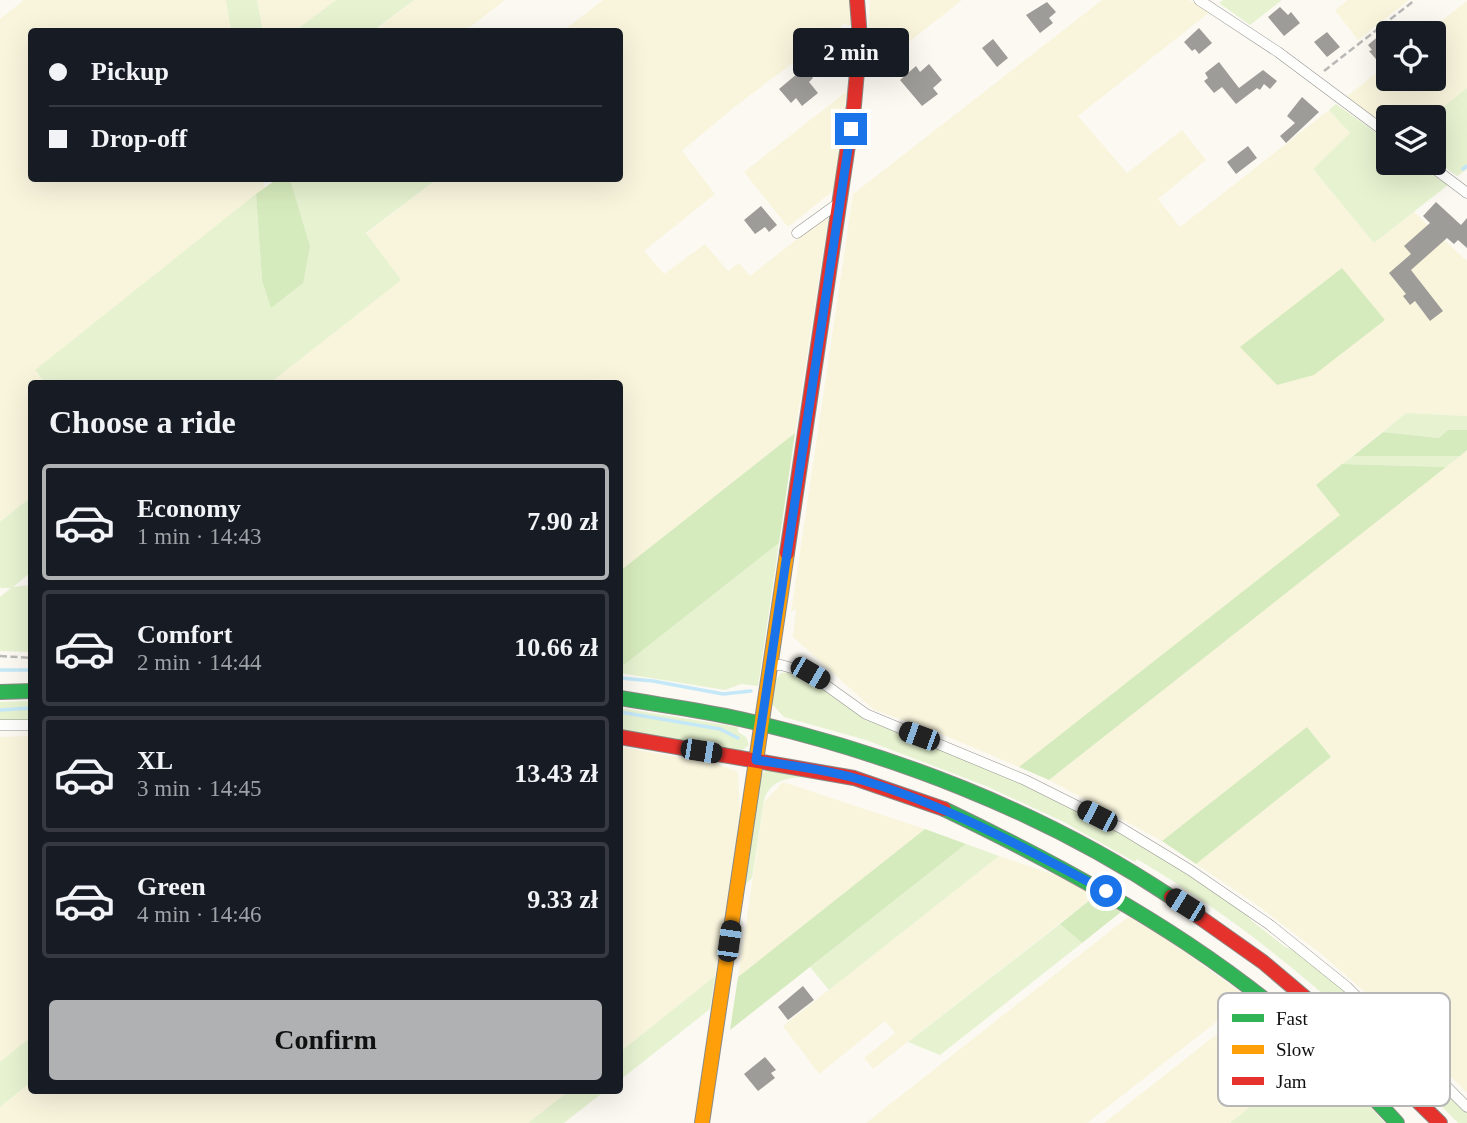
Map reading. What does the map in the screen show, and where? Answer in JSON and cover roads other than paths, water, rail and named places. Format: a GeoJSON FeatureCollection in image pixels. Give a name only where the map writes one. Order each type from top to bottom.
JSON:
{"type":"FeatureCollection","features":[{"type":"Feature","properties":{"kind":"street"},"geometry":{"type":"LineString","coordinates":[[702,1123],[840,202],[860,38],[857,0]]}},
{"type":"Feature","properties":{"kind":"street"},"geometry":{"type":"LineString","coordinates":[[1199,0],[1376,125]]}},
{"type":"Feature","properties":{"kind":"street"},"geometry":{"type":"LineString","coordinates":[[1444,175],[1467,192]]}},
{"type":"Feature","properties":{"kind":"street"},"geometry":{"type":"LineString","coordinates":[[797,233],[840,202]]}},
{"type":"Feature","properties":{"kind":"street"},"geometry":{"type":"LineString","coordinates":[[771,665],[810,673],[866,714],[1025,780],[1121,828],[1190,870],[1270,925],[1353,993]]}},
{"type":"Feature","properties":{"kind":"street"},"geometry":{"type":"LineString","coordinates":[[0,692],[28,691]]}},
{"type":"Feature","properties":{"kind":"street"},"geometry":{"type":"LineString","coordinates":[[623,699],[762,723],[863,751],[971,791],[1049,826],[1122,866],[1215,926],[1303,993]]}},
{"type":"Feature","properties":{"kind":"street"},"geometry":{"type":"LineString","coordinates":[[0,725],[28,725]]}},
{"type":"Feature","properties":{"kind":"street"},"geometry":{"type":"LineString","coordinates":[[623,738],[854,778],[942,808],[1106,891],[1225,967],[1256,993]]}},
{"type":"Feature","properties":{"kind":"street"},"geometry":{"type":"LineString","coordinates":[[1450,1090],[1467,1107]]}},
{"type":"Feature","properties":{"kind":"street"},"geometry":{"type":"LineString","coordinates":[[1382,1106],[1397,1123]]}},
{"type":"Feature","properties":{"kind":"street"},"geometry":{"type":"LineString","coordinates":[[1423,1106],[1440,1123]]}},
{"type":"Feature","properties":{"kind":"waterway"},"geometry":{"type":"LineString","coordinates":[[1463,169],[1467,166]]}},
{"type":"Feature","properties":{"kind":"waterway"},"geometry":{"type":"LineString","coordinates":[[0,670],[28,670]]}},
{"type":"Feature","properties":{"kind":"waterway"},"geometry":{"type":"LineString","coordinates":[[623,678],[723,694],[751,691]]}},
{"type":"Feature","properties":{"kind":"waterway"},"geometry":{"type":"LineString","coordinates":[[0,710],[28,708]]}},
{"type":"Feature","properties":{"kind":"waterway"},"geometry":{"type":"LineString","coordinates":[[623,713],[720,729],[738,738]]}}]}
